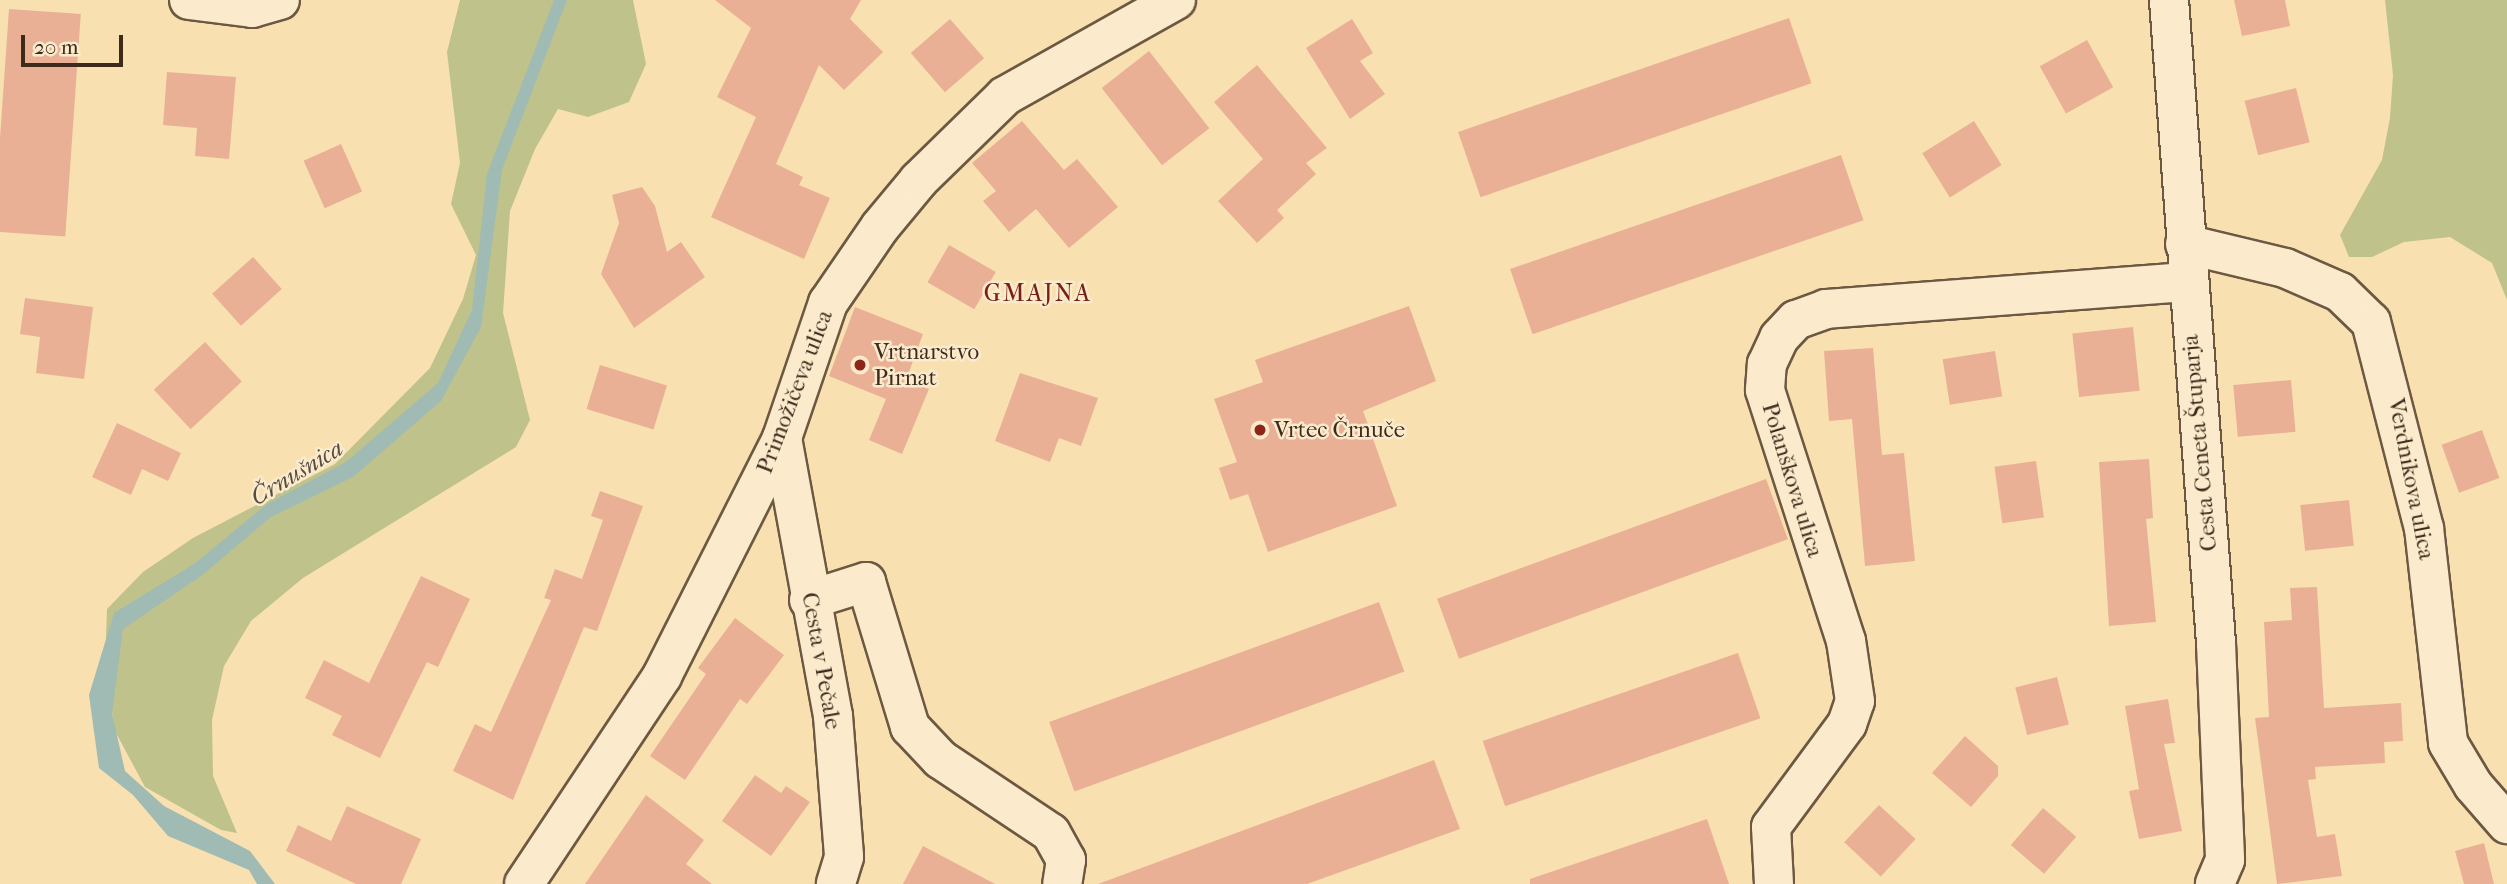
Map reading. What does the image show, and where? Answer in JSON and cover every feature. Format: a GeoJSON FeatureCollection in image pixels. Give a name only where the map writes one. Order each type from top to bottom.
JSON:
{"type":"FeatureCollection","features":[{"type":"Feature","properties":{"kind":"street"},"geometry":{"type":"LineString","coordinates":[[189,0],[252,8],[280,0]]}},
{"type":"Feature","properties":{"kind":"street","name":"Primožičeva ulica"},"geometry":{"type":"LineString","coordinates":[[524,884],[662,676],[782,438],[828,303],[919,180],[1005,96],[1175,0]]}},
{"type":"Feature","properties":{"kind":"street","name":"Cesta Ceneta Štuparja"},"geometry":{"type":"LineString","coordinates":[[2169,0],[2187,282],[2216,643],[2226,876]]}},
{"type":"Feature","properties":{"kind":"street","name":"Verdnikova ulica"},"geometry":{"type":"LineString","coordinates":[[2185,244],[2285,268],[2340,292],[2371,322],[2424,528],[2448,743],[2461,768],[2507,824]]}},
{"type":"Feature","properties":{"kind":"street","name":"Polanškova ulica"},"geometry":{"type":"LineString","coordinates":[[1774,884],[1771,827],[1847,724],[1855,701],[1846,641],[1765,390],[1767,364],[1779,338],[1796,320],[1826,309],[2187,282]]}},
{"type":"Feature","properties":{"kind":"street","name":"Cesta v Pečale"},"geometry":{"type":"LineString","coordinates":[[782,438],[809,600],[833,716],[842,804],[844,857],[836,884]]}},
{"type":"Feature","properties":{"kind":"street"},"geometry":{"type":"LineString","coordinates":[[809,600],[866,582],[910,727],[940,759],[1052,833],[1066,860],[1062,884]]}},
{"type":"Feature","properties":{"kind":"green space"},"geometry":{"type":"Polygon","coordinates":[[[460,0],[633,0],[646,64],[629,102],[588,117],[558,109],[535,149],[510,211],[503,313],[530,420],[516,447],[303,578],[251,621],[224,666],[212,720],[213,776],[237,833],[221,830],[145,787],[115,731],[105,668],[107,609],[143,572],[193,538],[335,464],[430,368],[463,299],[476,255],[451,204],[460,163],[447,52],[460,0]]]}},
{"type":"Feature","properties":{"kind":"green space"},"geometry":{"type":"Polygon","coordinates":[[[2385,0],[2507,0],[2507,300],[2492,263],[2450,237],[2404,242],[2372,257],[2349,257],[2340,235],[2382,160],[2390,118],[2393,75],[2385,0]]]}},
{"type":"Feature","properties":{"kind":"water","name":"Črnušnica"},"geometry":{"type":"Polygon","coordinates":[[[554,0],[567,0],[502,170],[481,327],[441,401],[353,477],[271,517],[201,576],[123,629],[112,713],[125,771],[164,806],[250,851],[275,884],[257,884],[249,870],[168,836],[133,795],[99,768],[89,695],[114,613],[194,564],[267,504],[346,462],[438,383],[472,310],[487,174],[554,0]]]}},
{"type":"Feature","properties":{"kind":"building"},"geometry":{"type":"Polygon","coordinates":[[[715,0],[861,0],[850,19],[883,52],[844,90],[819,65],[776,164],[803,177],[799,185],[830,198],[804,259],[711,217],[756,117],[717,97],[751,28],[715,0]]]}},
{"type":"Feature","properties":{"kind":"building"},"geometry":{"type":"Polygon","coordinates":[[[2234,0],[2285,0],[2290,26],[2242,36],[2234,0]]]}},
{"type":"Feature","properties":{"kind":"building"},"geometry":{"type":"Polygon","coordinates":[[[9,9],[81,14],[65,236],[0,232],[0,138],[9,9]]]}},
{"type":"Feature","properties":{"kind":"building"},"geometry":{"type":"Polygon","coordinates":[[[1789,18],[1811,83],[1481,197],[1458,132],[1789,18]]]}},
{"type":"Feature","properties":{"kind":"building"},"geometry":{"type":"Polygon","coordinates":[[[950,19],[984,58],[945,92],[911,53],[950,19]]]}},
{"type":"Feature","properties":{"kind":"building"},"geometry":{"type":"Polygon","coordinates":[[[1352,19],[1373,53],[1360,61],[1385,94],[1350,119],[1306,48],[1352,19]]]}},
{"type":"Feature","properties":{"kind":"building"},"geometry":{"type":"Polygon","coordinates":[[[2087,40],[2113,87],[2066,113],[2040,66],[2087,40]]]}},
{"type":"Feature","properties":{"kind":"building"},"geometry":{"type":"Polygon","coordinates":[[[1149,51],[1209,128],[1162,165],[1102,88],[1149,51]]]}},
{"type":"Feature","properties":{"kind":"building"},"geometry":{"type":"Polygon","coordinates":[[[1257,65],[1327,148],[1306,163],[1316,174],[1277,210],[1284,218],[1257,243],[1218,201],[1263,159],[1214,102],[1257,65]]]}},
{"type":"Feature","properties":{"kind":"building"},"geometry":{"type":"Polygon","coordinates":[[[167,72],[236,77],[229,159],[195,156],[197,128],[163,125],[167,72]]]}},
{"type":"Feature","properties":{"kind":"building"},"geometry":{"type":"Polygon","coordinates":[[[2296,88],[2310,142],[2258,155],[2245,101],[2296,88]]]}},
{"type":"Feature","properties":{"kind":"building"},"geometry":{"type":"Polygon","coordinates":[[[1022,121],[1064,170],[1077,159],[1118,207],[1069,248],[1036,209],[1009,232],[983,201],[996,191],[972,163],[1022,121]]]}},
{"type":"Feature","properties":{"kind":"building"},"geometry":{"type":"Polygon","coordinates":[[[1974,121],[2002,165],[1950,197],[1922,153],[1974,121]]]}},
{"type":"Feature","properties":{"kind":"building"},"geometry":{"type":"Polygon","coordinates":[[[341,144],[362,192],[325,208],[304,161],[341,144]]]}},
{"type":"Feature","properties":{"kind":"building"},"geometry":{"type":"Polygon","coordinates":[[[1841,155],[1863,220],[1533,334],[1510,269],[1841,155]]]}},
{"type":"Feature","properties":{"kind":"building"},"geometry":{"type":"Polygon","coordinates":[[[642,187],[655,206],[667,252],[681,242],[705,277],[634,328],[601,274],[619,223],[612,195],[642,187]]]}},
{"type":"Feature","properties":{"kind":"building"},"geometry":{"type":"Polygon","coordinates":[[[949,245],[996,272],[974,309],[928,282],[949,245]]]}},
{"type":"Feature","properties":{"kind":"building"},"geometry":{"type":"Polygon","coordinates":[[[253,257],[282,289],[241,326],[212,294],[253,257]]]}},
{"type":"Feature","properties":{"kind":"building"},"geometry":{"type":"Polygon","coordinates":[[[25,298],[93,307],[84,379],[36,373],[40,337],[20,334],[25,298]]]}},
{"type":"Feature","properties":{"kind":"building","name":"Vrtec Črnuče"},"geometry":{"type":"Polygon","coordinates":[[[1409,306],[1436,381],[1363,411],[1397,506],[1268,552],[1248,494],[1230,500],[1219,468],[1237,462],[1214,399],[1263,382],[1255,360],[1409,306]]]}},
{"type":"Feature","properties":{"kind":"building"},"geometry":{"type":"Polygon","coordinates":[[[855,307],[923,334],[906,380],[929,389],[902,454],[869,440],[886,399],[829,376],[855,307]]]}},
{"type":"Feature","properties":{"kind":"building"},"geometry":{"type":"Polygon","coordinates":[[[2133,327],[2140,391],[2079,397],[2072,333],[2133,327]]]}},
{"type":"Feature","properties":{"kind":"building"},"geometry":{"type":"Polygon","coordinates":[[[205,342],[242,381],[191,429],[154,390],[205,342]]]}},
{"type":"Feature","properties":{"kind":"building"},"geometry":{"type":"Polygon","coordinates":[[[1873,348],[1882,455],[1904,453],[1915,561],[1865,566],[1852,419],[1829,421],[1824,351],[1873,348]]]}},
{"type":"Feature","properties":{"kind":"building"},"geometry":{"type":"Polygon","coordinates":[[[1995,351],[2002,396],[1950,405],[1943,359],[1995,351]]]}},
{"type":"Feature","properties":{"kind":"building"},"geometry":{"type":"Polygon","coordinates":[[[600,365],[667,385],[653,429],[587,409],[600,365]]]}},
{"type":"Feature","properties":{"kind":"building"},"geometry":{"type":"Polygon","coordinates":[[[1020,373],[1098,398],[1081,446],[1059,438],[1050,462],[995,441],[1020,373]]]}},
{"type":"Feature","properties":{"kind":"building"},"geometry":{"type":"Polygon","coordinates":[[[2291,380],[2296,432],[2238,437],[2233,385],[2291,380]]]}},
{"type":"Feature","properties":{"kind":"building"},"geometry":{"type":"Polygon","coordinates":[[[117,423],[181,453],[168,481],[142,469],[131,495],[92,477],[117,423]]]}},
{"type":"Feature","properties":{"kind":"building"},"geometry":{"type":"Polygon","coordinates":[[[2482,430],[2499,478],[2459,493],[2442,445],[2482,430]]]}},
{"type":"Feature","properties":{"kind":"building"},"geometry":{"type":"Polygon","coordinates":[[[2149,459],[2153,518],[2146,519],[2156,622],[2109,626],[2099,462],[2149,459]]]}},
{"type":"Feature","properties":{"kind":"building"},"geometry":{"type":"Polygon","coordinates":[[[2036,461],[2044,517],[2002,523],[1994,467],[2036,461]]]}},
{"type":"Feature","properties":{"kind":"building"},"geometry":{"type":"Polygon","coordinates":[[[1766,479],[1788,539],[1459,659],[1437,599],[1766,479]]]}},
{"type":"Feature","properties":{"kind":"building"},"geometry":{"type":"Polygon","coordinates":[[[600,491],[643,506],[597,631],[584,627],[513,800],[453,771],[475,724],[491,732],[551,600],[544,598],[555,569],[582,579],[603,520],[591,516],[600,491]]]}},
{"type":"Feature","properties":{"kind":"building"},"geometry":{"type":"Polygon","coordinates":[[[2349,500],[2354,546],[2305,551],[2300,505],[2349,500]]]}},
{"type":"Feature","properties":{"kind":"building"},"geometry":{"type":"Polygon","coordinates":[[[421,576],[470,599],[438,667],[427,662],[380,758],[332,735],[342,716],[305,698],[324,660],[369,683],[421,576]]]}},
{"type":"Feature","properties":{"kind":"building"},"geometry":{"type":"Polygon","coordinates":[[[2317,587],[2324,708],[2401,703],[2403,741],[2384,742],[2385,763],[2315,767],[2316,779],[2308,780],[2317,837],[2335,834],[2342,876],[2277,884],[2255,718],[2269,717],[2264,622],[2292,620],[2290,588],[2317,587]]]}},
{"type":"Feature","properties":{"kind":"building"},"geometry":{"type":"Polygon","coordinates":[[[1379,602],[1404,672],[1074,792],[1049,722],[1379,602]]]}},
{"type":"Feature","properties":{"kind":"building"},"geometry":{"type":"Polygon","coordinates":[[[735,618],[784,655],[747,704],[740,699],[685,780],[650,756],[706,674],[698,668],[735,618]]]}},
{"type":"Feature","properties":{"kind":"building"},"geometry":{"type":"Polygon","coordinates":[[[1738,653],[1760,718],[1505,806],[1483,741],[1738,653]]]}},
{"type":"Feature","properties":{"kind":"building"},"geometry":{"type":"Polygon","coordinates":[[[2057,677],[2069,725],[2027,735],[2015,687],[2057,677]]]}},
{"type":"Feature","properties":{"kind":"building"},"geometry":{"type":"Polygon","coordinates":[[[2168,699],[2175,743],[2164,744],[2182,831],[2139,839],[2129,791],[2139,789],[2125,706],[2168,699]]]}},
{"type":"Feature","properties":{"kind":"building"},"geometry":{"type":"Polygon","coordinates":[[[1965,736],[1998,766],[1998,776],[1971,807],[1932,773],[1965,736]]]}},
{"type":"Feature","properties":{"kind":"building"},"geometry":{"type":"Polygon","coordinates":[[[1434,760],[1460,829],[1307,884],[1098,884],[1434,760]]]}},
{"type":"Feature","properties":{"kind":"building"},"geometry":{"type":"Polygon","coordinates":[[[755,775],[781,793],[786,786],[810,802],[771,856],[722,821],[755,775]]]}},
{"type":"Feature","properties":{"kind":"building"},"geometry":{"type":"Polygon","coordinates":[[[646,795],[704,840],[686,864],[712,884],[585,884],[646,795]]]}},
{"type":"Feature","properties":{"kind":"building"},"geometry":{"type":"Polygon","coordinates":[[[1879,805],[1916,839],[1881,876],[1844,842],[1879,805]]]}},
{"type":"Feature","properties":{"kind":"building"},"geometry":{"type":"Polygon","coordinates":[[[347,806],[421,839],[401,884],[356,884],[286,851],[298,825],[331,841],[347,806]]]}},
{"type":"Feature","properties":{"kind":"building"},"geometry":{"type":"Polygon","coordinates":[[[2043,808],[2076,837],[2044,874],[2011,845],[2043,808]]]}},
{"type":"Feature","properties":{"kind":"building"},"geometry":{"type":"Polygon","coordinates":[[[1707,819],[1729,884],[1530,884],[1530,879],[1707,819]]]}},
{"type":"Feature","properties":{"kind":"building"},"geometry":{"type":"Polygon","coordinates":[[[2484,843],[2494,884],[2464,884],[2455,851],[2484,843]]]}},
{"type":"Feature","properties":{"kind":"building"},"geometry":{"type":"Polygon","coordinates":[[[923,846],[995,884],[903,884],[923,846]]]}},
{"type":"Feature","properties":{"kind":"place","name":"Vrtnarstvo Pirnat"},"geometry":{"type":"Point","coordinates":[860,365]}},
{"type":"Feature","properties":{"kind":"place","name":"Vrtec Črnuče"},"geometry":{"type":"Point","coordinates":[1260,430]}},
{"type":"Feature","properties":{"kind":"district","name":"GMAJNA"},"geometry":{"type":"Point","coordinates":[1038,294]}}]}
